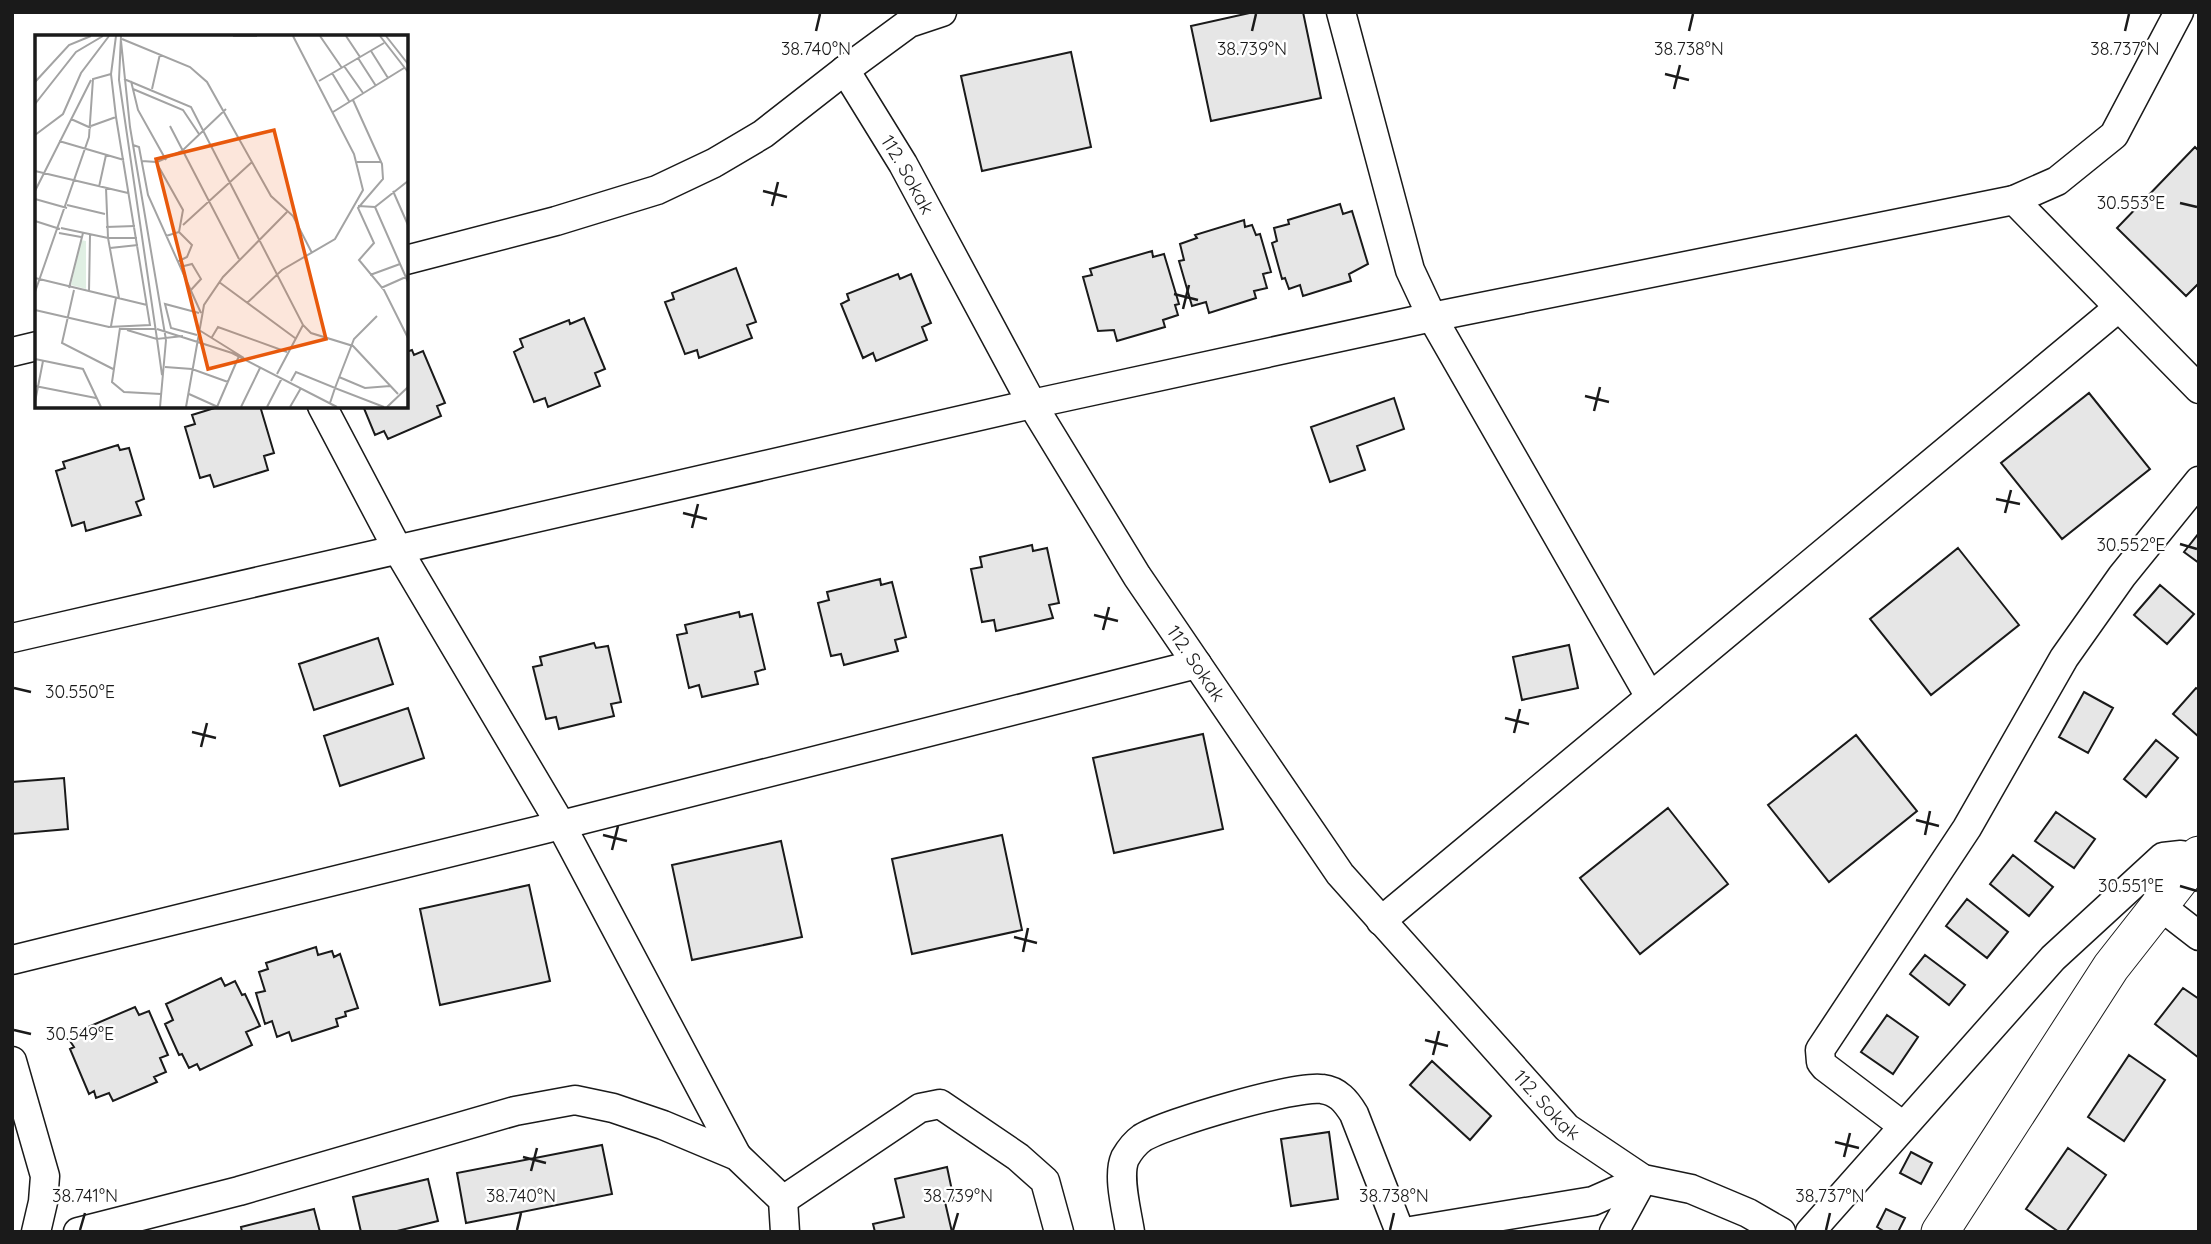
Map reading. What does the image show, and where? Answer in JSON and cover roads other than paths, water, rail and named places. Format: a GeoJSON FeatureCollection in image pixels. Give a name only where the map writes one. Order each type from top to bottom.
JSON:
{"type":"FeatureCollection","features":[{"type":"Feature","properties":{"kind":"main road"},"geometry":{"type":"LineString","coordinates":[[1940,1232],[2111,967],[2197,857]]}},
{"type":"Feature","properties":{"kind":"street"},"geometry":{"type":"LineString","coordinates":[[408,259],[556,221],[657,190],[714,163],[763,134],[845,69],[909,23],[942,12]]}},
{"type":"Feature","properties":{"kind":"street"},"geometry":{"type":"LineString","coordinates":[[1341,12],[1410,270],[1432,317],[1650,698]]}},
{"type":"Feature","properties":{"kind":"street"},"geometry":{"type":"LineString","coordinates":[[12,638],[1032,404],[1432,317],[2014,200],[2057,181],[2114,135],[2179,12]]}},
{"type":"Feature","properties":{"kind":"street","name":"112. Sokak"},"geometry":{"type":"LineString","coordinates":[[845,69],[903,164],[1032,404],[1137,576],[1340,874],[1567,1128],[1643,1179],[1691,1189],[1748,1213],[1781,1232]]}},
{"type":"Feature","properties":{"kind":"street"},"geometry":{"type":"LineString","coordinates":[[2014,200],[2199,390]]}},
{"type":"Feature","properties":{"kind":"street"},"geometry":{"type":"LineString","coordinates":[[1381,921],[2118,308]]}},
{"type":"Feature","properties":{"kind":"street"},"geometry":{"type":"LineString","coordinates":[[12,352],[35,346]]}},
{"type":"Feature","properties":{"kind":"street"},"geometry":{"type":"LineString","coordinates":[[323,408],[398,550],[561,825],[737,1156],[783,1200],[785,1232]]}},
{"type":"Feature","properties":{"kind":"street"},"geometry":{"type":"LineString","coordinates":[[1903,1126],[1825,1067],[1820,1057],[1823,1044],[1967,828],[2071,647],[2122,576],[2199,481]]}},
{"type":"Feature","properties":{"kind":"street"},"geometry":{"type":"LineString","coordinates":[[12,960],[561,825],[1196,664]]}},
{"type":"Feature","properties":{"kind":"street"},"geometry":{"type":"LineString","coordinates":[[1810,1232],[2053,958],[2163,857],[2197,857]]}},
{"type":"Feature","properties":{"kind":"street"},"geometry":{"type":"LineString","coordinates":[[2159,905],[2199,936]]}},
{"type":"Feature","properties":{"kind":"street"},"geometry":{"type":"LineString","coordinates":[[12,1061],[24,1147],[45,1176],[43,1202],[36,1232]]}},
{"type":"Feature","properties":{"kind":"street"},"geometry":{"type":"LineString","coordinates":[[1130,1232],[1121,1169],[1126,1157],[1143,1138],[1198,1115],[1301,1090],[1320,1088],[1334,1091],[1345,1100],[1354,1114],[1402,1232],[1593,1201],[1643,1179]]}},
{"type":"Feature","properties":{"kind":"street"},"geometry":{"type":"LineString","coordinates":[[78,1232],[239,1191],[515,1111],[575,1100],[613,1108],[663,1125],[737,1156]]}},
{"type":"Feature","properties":{"kind":"street"},"geometry":{"type":"LineString","coordinates":[[783,1200],[920,1108],[940,1104],[1018,1157],[1045,1181],[1059,1232]]}},
{"type":"Feature","properties":{"kind":"street"},"geometry":{"type":"LineString","coordinates":[[1614,1232],[1643,1179]]}}]}
